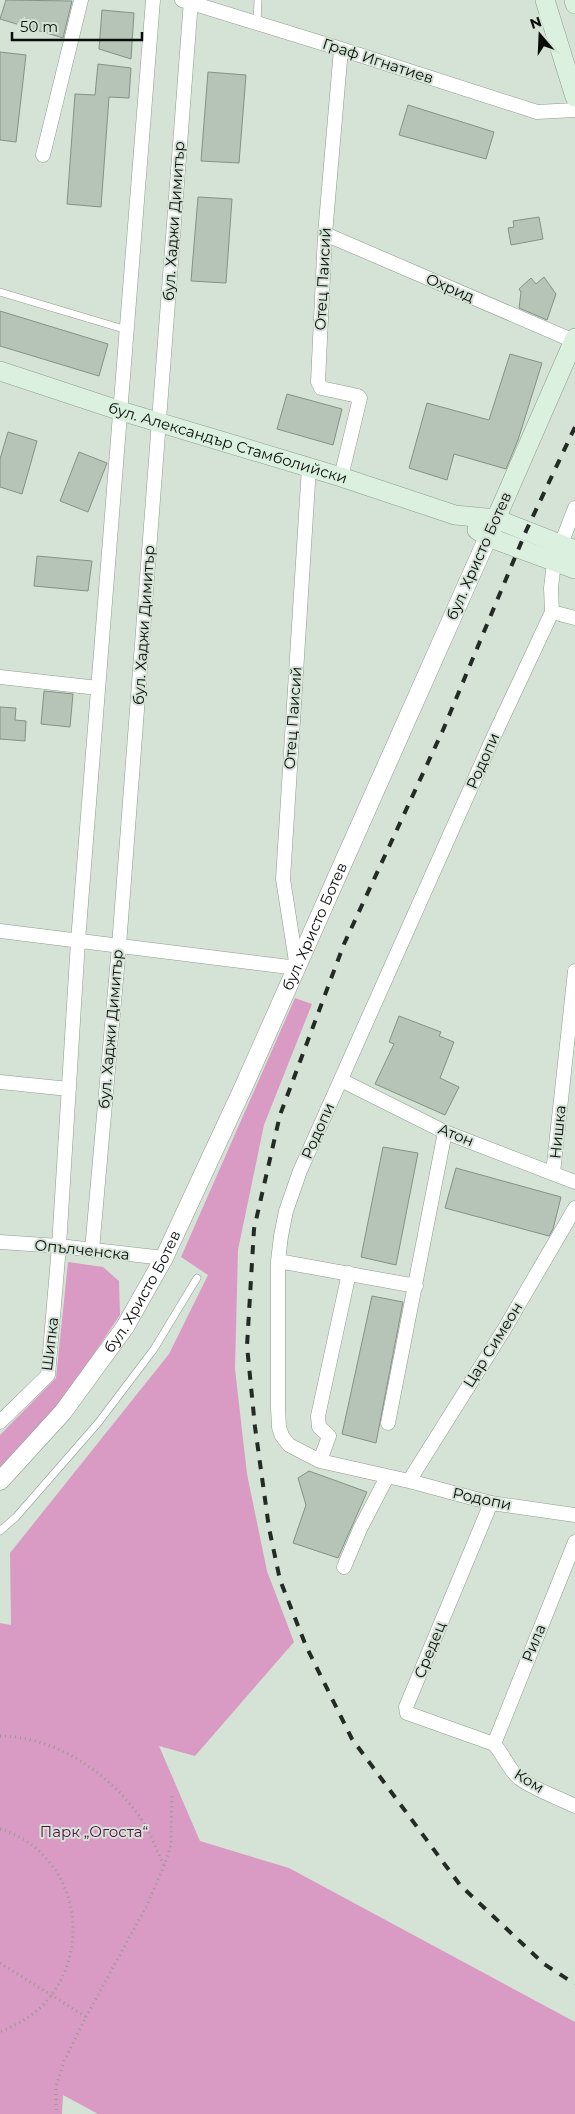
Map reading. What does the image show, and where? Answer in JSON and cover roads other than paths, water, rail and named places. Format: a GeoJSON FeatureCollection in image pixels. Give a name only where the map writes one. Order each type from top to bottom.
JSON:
{"type":"FeatureCollection","features":[{"type":"Feature","properties":{"kind":"main road"},"geometry":{"type":"LineString","coordinates":[[545,0],[575,97]]}},
{"type":"Feature","properties":{"kind":"main road"},"geometry":{"type":"LineString","coordinates":[[574,0],[575,4]]}},
{"type":"Feature","properties":{"kind":"main road","name":"бул. Христо Ботев"},"geometry":{"type":"LineString","coordinates":[[488,537],[574,340]]}},
{"type":"Feature","properties":{"kind":"main road","name":"бул. Александър Стамболийски"},"geometry":{"type":"LineString","coordinates":[[0,371],[121,411],[341,477],[455,515],[496,519],[563,552],[575,569]]}},
{"type":"Feature","properties":{"kind":"main road","name":"бул. Александър Стамболийски"},"geometry":{"type":"LineString","coordinates":[[455,515],[488,537],[563,552]]}},
{"type":"Feature","properties":{"kind":"street"},"geometry":{"type":"LineString","coordinates":[[43,154],[81,0]]}},
{"type":"Feature","properties":{"kind":"street"},"geometry":{"type":"LineString","coordinates":[[59,1246],[78,941],[153,0]]}},
{"type":"Feature","properties":{"kind":"street","name":"Граф Игнатиев"},"geometry":{"type":"LineString","coordinates":[[187,1],[537,112],[575,110]]}},
{"type":"Feature","properties":{"kind":"street","name":"бул. Хаджи Димитър"},"geometry":{"type":"LineString","coordinates":[[92,1250],[119,946],[159,422],[187,1]]}},
{"type":"Feature","properties":{"kind":"street","name":"Отец Паисий"},"geometry":{"type":"LineString","coordinates":[[341,49],[325,234],[319,385],[321,388],[358,396],[360,402],[341,477]]}},
{"type":"Feature","properties":{"kind":"street","name":"Охрид"},"geometry":{"type":"LineString","coordinates":[[325,234],[574,340]]}},
{"type":"Feature","properties":{"kind":"street","name":"Отец Паисий"},"geometry":{"type":"LineString","coordinates":[[297,968],[284,878],[309,467]]}},
{"type":"Feature","properties":{"kind":"street","name":"Родопи"},"geometry":{"type":"LineString","coordinates":[[575,508],[552,588],[552,612],[493,738],[300,1171],[284,1220],[278,1261],[279,1426],[282,1436],[289,1445],[320,1461],[409,1481],[490,1503],[575,1515]]}},
{"type":"Feature","properties":{"kind":"street","name":"бул. Христо Ботев"},"geometry":{"type":"LineString","coordinates":[[0,1481],[63,1412],[125,1327],[164,1258],[297,968],[488,537]]}},
{"type":"Feature","properties":{"kind":"street"},"geometry":{"type":"LineString","coordinates":[[552,612],[575,618]]}},
{"type":"Feature","properties":{"kind":"street"},"geometry":{"type":"LineString","coordinates":[[0,677],[98,688]]}},
{"type":"Feature","properties":{"kind":"street"},"geometry":{"type":"LineString","coordinates":[[0,931],[297,968]]}},
{"type":"Feature","properties":{"kind":"street","name":"Нишка"},"geometry":{"type":"LineString","coordinates":[[554,1173],[575,971]]}},
{"type":"Feature","properties":{"kind":"street","name":"Атон"},"geometry":{"type":"LineString","coordinates":[[341,1080],[445,1132],[575,1182]]}},
{"type":"Feature","properties":{"kind":"street"},"geometry":{"type":"LineString","coordinates":[[0,1082],[69,1089]]}},
{"type":"Feature","properties":{"kind":"street"},"geometry":{"type":"LineString","coordinates":[[388,1423],[445,1132]]}},
{"type":"Feature","properties":{"kind":"street","name":"Цар Симеон"},"geometry":{"type":"LineString","coordinates":[[409,1481],[505,1328],[575,1208]]}},
{"type":"Feature","properties":{"kind":"street","name":"Опълченска"},"geometry":{"type":"LineString","coordinates":[[0,1242],[59,1246],[164,1258]]}},
{"type":"Feature","properties":{"kind":"street","name":"Шипка"},"geometry":{"type":"LineString","coordinates":[[0,1422],[48,1375],[59,1246]]}},
{"type":"Feature","properties":{"kind":"street"},"geometry":{"type":"LineString","coordinates":[[278,1261],[416,1286]]}},
{"type":"Feature","properties":{"kind":"street"},"geometry":{"type":"LineString","coordinates":[[320,1461],[329,1436],[319,1427],[318,1416],[349,1273]]}},
{"type":"Feature","properties":{"kind":"street"},"geometry":{"type":"LineString","coordinates":[[344,1567],[360,1529],[387,1477]]}},
{"type":"Feature","properties":{"kind":"street","name":"Средец"},"geometry":{"type":"LineString","coordinates":[[490,1503],[406,1710],[410,1715],[494,1744]]}},
{"type":"Feature","properties":{"kind":"street","name":"Рила"},"geometry":{"type":"LineString","coordinates":[[494,1744],[575,1542]]}},
{"type":"Feature","properties":{"kind":"street","name":"Ком"},"geometry":{"type":"LineString","coordinates":[[494,1744],[509,1767],[520,1778],[575,1806]]}},
{"type":"Feature","properties":{"kind":"lane"},"geometry":{"type":"LineString","coordinates":[[257,23],[258,0]]}},
{"type":"Feature","properties":{"kind":"lane"},"geometry":{"type":"LineString","coordinates":[[0,292],[127,330]]}},
{"type":"Feature","properties":{"kind":"lane"},"geometry":{"type":"LineString","coordinates":[[0,1531],[16,1517],[98,1423],[154,1349],[196,1278]]}},
{"type":"Feature","properties":{"kind":"railway"},"geometry":{"type":"LineString","coordinates":[[575,427],[526,531],[443,730],[344,944],[280,1115],[254,1229],[247,1346],[255,1427],[269,1528],[280,1580],[306,1646],[352,1739],[460,1885],[544,1964],[575,1984]]}},
{"type":"Feature","properties":{"kind":"park label","name":"Парк „Огоста“"},"geometry":{"type":"Point","coordinates":[94,1832]}}]}
